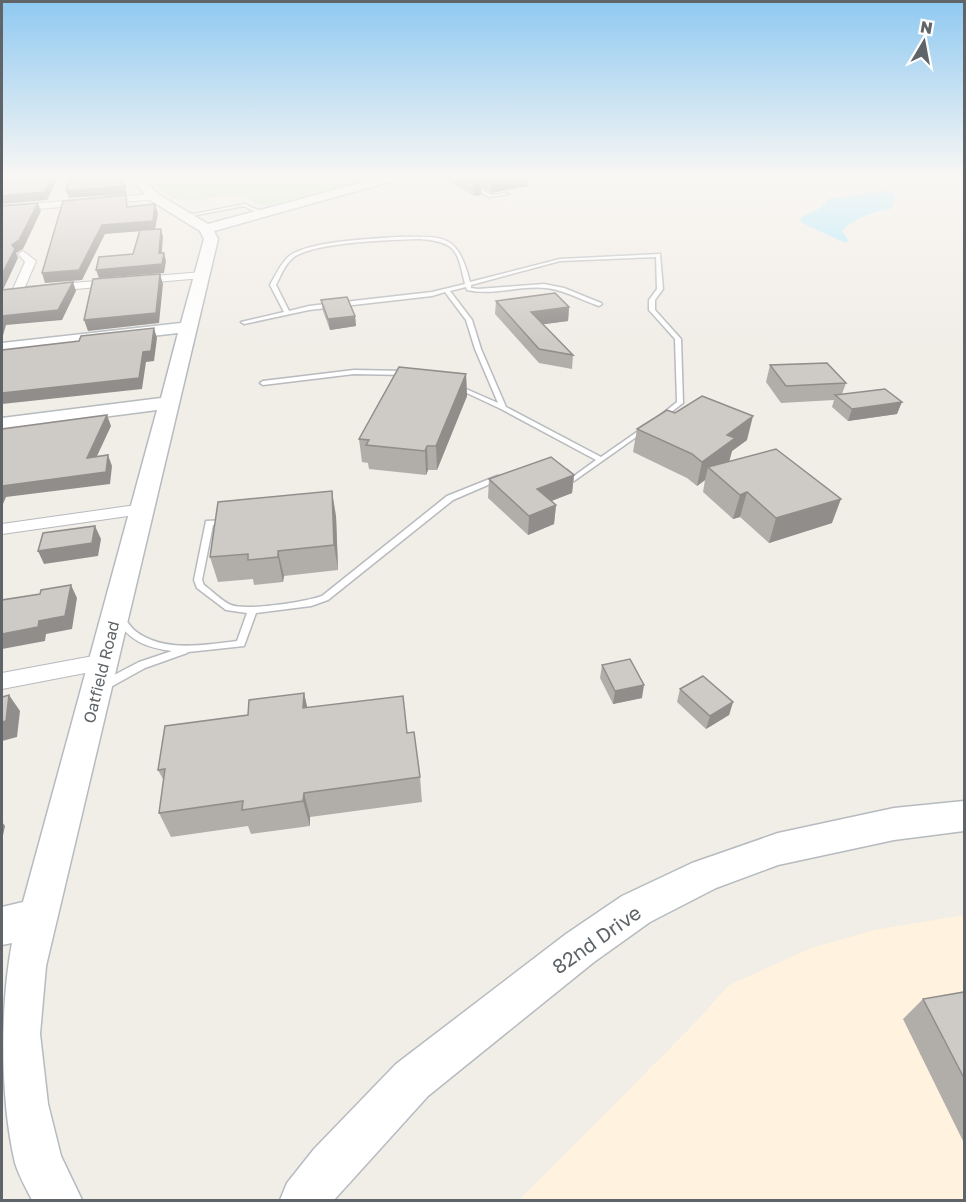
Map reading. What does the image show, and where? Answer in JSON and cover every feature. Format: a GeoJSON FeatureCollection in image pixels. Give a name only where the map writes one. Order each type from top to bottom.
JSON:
{"type":"FeatureCollection","features":[{"type":"Feature","properties":{"kind":"main road","name":"Oatfield Road"},"geometry":{"type":"LineString","coordinates":[[58,1200],[39,1162],[25,1104],[20,1064],[21,1006],[26,966],[19,922],[100,676],[211,239],[209,234]]}},
{"type":"Feature","properties":{"kind":"main road"},"geometry":{"type":"LineString","coordinates":[[2,348],[188,327]]}},
{"type":"Feature","properties":{"kind":"main road"},"geometry":{"type":"LineString","coordinates":[[2,424],[169,403]]}},
{"type":"Feature","properties":{"kind":"main road","name":"82nd Drive"},"geometry":{"type":"LineString","coordinates":[[304,1200],[331,1166],[412,1080],[580,948],[636,909],[705,875],[778,849],[894,824],[964,816]]}},
{"type":"Feature","properties":{"kind":"street"},"geometry":{"type":"LineString","coordinates":[[23,254],[31,261],[18,291],[202,275]]}},
{"type":"Feature","properties":{"kind":"street"},"geometry":{"type":"LineString","coordinates":[[2,529],[143,509]]}},
{"type":"Feature","properties":{"kind":"street"},"geometry":{"type":"LineString","coordinates":[[2,681],[100,676]]}},
{"type":"Feature","properties":{"kind":"lane"},"geometry":{"type":"LineString","coordinates":[[287,312],[273,285],[283,265],[292,255],[317,248],[408,237],[446,241],[454,247],[464,267],[469,289],[478,291],[544,286],[562,289],[599,304]]}},
{"type":"Feature","properties":{"kind":"lane"},"geometry":{"type":"LineString","coordinates":[[244,322],[287,312],[447,291],[560,260],[658,255],[660,289],[652,300],[652,310],[678,339],[680,403],[574,478],[556,466]]}},
{"type":"Feature","properties":{"kind":"lane"},"geometry":{"type":"LineString","coordinates":[[447,291],[469,320],[478,349],[503,408]]}},
{"type":"Feature","properties":{"kind":"lane"},"geometry":{"type":"LineString","coordinates":[[263,383],[354,372],[412,374]]}},
{"type":"Feature","properties":{"kind":"lane"},"geometry":{"type":"LineString","coordinates":[[451,385],[503,408],[601,460]]}},
{"type":"Feature","properties":{"kind":"lane"},"geometry":{"type":"LineString","coordinates":[[242,520],[209,524],[198,580],[200,586],[229,608],[252,610],[311,603],[325,598],[450,498],[513,473]]}},
{"type":"Feature","properties":{"kind":"lane"},"geometry":{"type":"LineString","coordinates":[[100,676],[189,649],[241,644],[252,610]]}},
{"type":"Feature","properties":{"kind":"lane"},"geometry":{"type":"LineString","coordinates":[[116,611],[122,622],[147,643],[189,649]]}},
{"type":"Feature","properties":{"kind":"shaded area"},"geometry":{"type":"Polygon","coordinates":[[[964,915],[964,1200],[519,1200],[691,1027],[729,985],[811,948],[874,930],[964,915]]]}},
{"type":"Feature","properties":{"kind":"water"},"geometry":{"type":"Polygon","coordinates":[[[826,234],[844,234],[848,240],[846,243],[826,234]]]}},
{"type":"Feature","properties":{"kind":"building"},"geometry":{"type":"Polygon","coordinates":[[[2,234],[22,234],[12,245],[15,249],[2,274],[2,234]]]}},
{"type":"Feature","properties":{"kind":"building"},"geometry":{"type":"Polygon","coordinates":[[[53,234],[97,234],[79,270],[42,273],[53,234]]]}},
{"type":"Feature","properties":{"kind":"building"},"geometry":{"type":"Polygon","coordinates":[[[139,234],[161,234],[159,253],[164,253],[162,264],[96,270],[99,257],[133,254],[139,234]]]}},
{"type":"Feature","properties":{"kind":"building"},"geometry":{"type":"Polygon","coordinates":[[[160,274],[156,313],[84,320],[93,279],[160,274]]]}},
{"type":"Feature","properties":{"kind":"building"},"geometry":{"type":"Polygon","coordinates":[[[73,282],[58,310],[2,316],[2,290],[73,282]]]}},
{"type":"Feature","properties":{"kind":"building"},"geometry":{"type":"Polygon","coordinates":[[[555,293],[569,307],[531,312],[573,355],[539,349],[496,301],[555,293]]]}},
{"type":"Feature","properties":{"kind":"building"},"geometry":{"type":"Polygon","coordinates":[[[347,297],[355,316],[328,319],[321,300],[347,297]]]}},
{"type":"Feature","properties":{"kind":"building"},"geometry":{"type":"Polygon","coordinates":[[[154,328],[151,351],[143,352],[139,378],[2,393],[2,350],[79,341],[81,336],[154,328]]]}},
{"type":"Feature","properties":{"kind":"building"},"geometry":{"type":"Polygon","coordinates":[[[827,363],[846,383],[786,386],[770,365],[827,363]]]}},
{"type":"Feature","properties":{"kind":"building"},"geometry":{"type":"Polygon","coordinates":[[[399,367],[466,374],[436,446],[427,446],[425,451],[366,445],[369,440],[359,439],[399,367]]]}},
{"type":"Feature","properties":{"kind":"building"},"geometry":{"type":"Polygon","coordinates":[[[885,389],[902,402],[852,409],[835,395],[885,389]]]}},
{"type":"Feature","properties":{"kind":"building"},"geometry":{"type":"Polygon","coordinates":[[[702,396],[753,416],[727,435],[735,438],[702,462],[692,454],[637,429],[667,410],[675,413],[702,396]]]}},
{"type":"Feature","properties":{"kind":"building"},"geometry":{"type":"Polygon","coordinates":[[[107,415],[87,458],[108,455],[106,472],[2,486],[2,429],[107,415]]]}},
{"type":"Feature","properties":{"kind":"building"},"geometry":{"type":"Polygon","coordinates":[[[776,449],[841,499],[776,518],[747,492],[740,495],[708,467],[776,449]]]}},
{"type":"Feature","properties":{"kind":"building"},"geometry":{"type":"Polygon","coordinates":[[[551,457],[574,475],[537,489],[556,505],[529,516],[489,479],[551,457]]]}},
{"type":"Feature","properties":{"kind":"building"},"geometry":{"type":"Polygon","coordinates":[[[332,491],[334,545],[278,551],[278,557],[248,560],[248,554],[210,557],[218,502],[332,491]]]}},
{"type":"Feature","properties":{"kind":"building"},"geometry":{"type":"Polygon","coordinates":[[[95,526],[92,543],[38,551],[43,533],[95,526]]]}},
{"type":"Feature","properties":{"kind":"building"},"geometry":{"type":"Polygon","coordinates":[[[71,585],[65,616],[39,621],[38,627],[2,634],[2,600],[40,594],[41,590],[71,585]]]}},
{"type":"Feature","properties":{"kind":"building"},"geometry":{"type":"Polygon","coordinates":[[[630,659],[644,685],[615,691],[602,665],[630,659]]]}},
{"type":"Feature","properties":{"kind":"building"},"geometry":{"type":"Polygon","coordinates":[[[703,676],[733,702],[710,716],[680,689],[703,676]]]}},
{"type":"Feature","properties":{"kind":"building"},"geometry":{"type":"Polygon","coordinates":[[[304,693],[303,708],[403,696],[407,733],[414,732],[420,777],[304,793],[303,801],[242,810],[243,801],[159,813],[165,769],[158,770],[165,726],[248,715],[249,700],[304,693]]]}},
{"type":"Feature","properties":{"kind":"building"},"geometry":{"type":"Polygon","coordinates":[[[9,695],[6,721],[2,722],[2,697],[9,695]]]}},
{"type":"Feature","properties":{"kind":"building"},"geometry":{"type":"Polygon","coordinates":[[[964,992],[964,1078],[923,999],[964,992]]]}}]}
